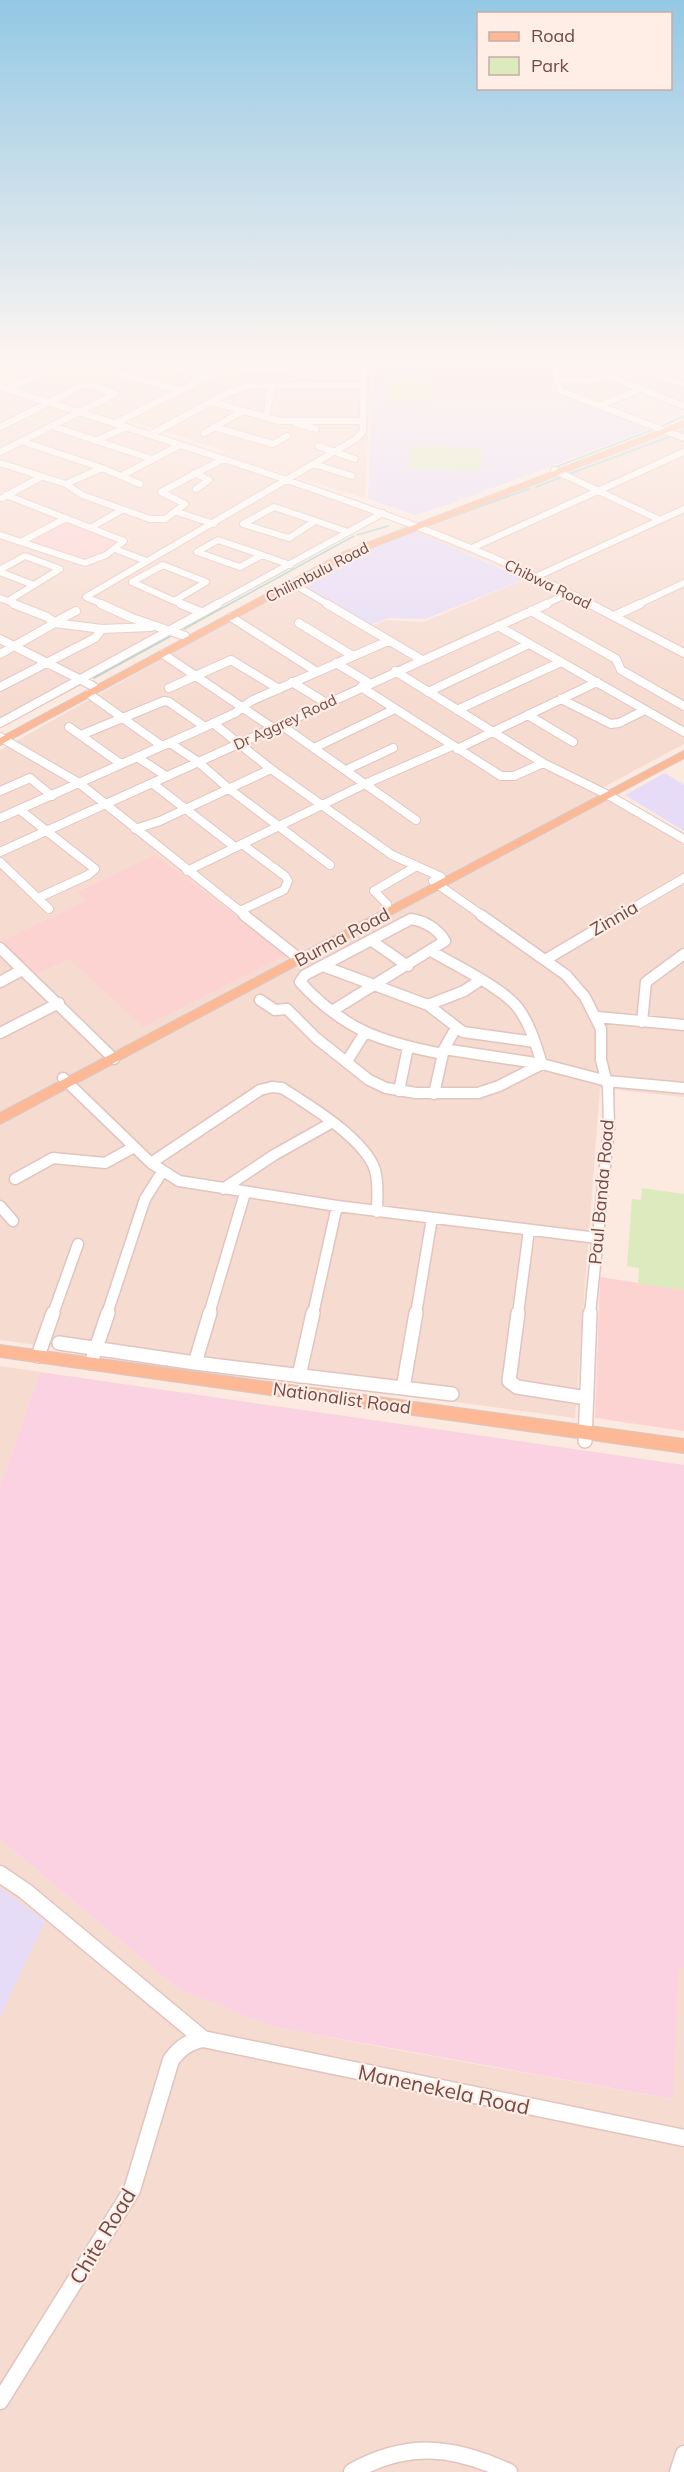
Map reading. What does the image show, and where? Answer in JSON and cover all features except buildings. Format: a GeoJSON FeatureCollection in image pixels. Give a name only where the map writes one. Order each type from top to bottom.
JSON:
{"type":"FeatureCollection","features":[{"type":"Feature","properties":{"kind":"main road","name":"Chilimbulu Road"},"geometry":{"type":"LineString","coordinates":[[1,739],[338,554],[542,476]]}},
{"type":"Feature","properties":{"kind":"main road","name":"Chilimbulu Road"},"geometry":{"type":"LineString","coordinates":[[91,690],[163,654],[347,554],[411,525]]}},
{"type":"Feature","properties":{"kind":"main road","name":"Burma Road"},"geometry":{"type":"LineString","coordinates":[[605,794],[684,748]]}},
{"type":"Feature","properties":{"kind":"main road","name":"Burma Road"},"geometry":{"type":"LineString","coordinates":[[0,1112],[66,1080],[438,881],[684,754]]}},
{"type":"Feature","properties":{"kind":"main road","name":"Burma Road"},"geometry":{"type":"LineString","coordinates":[[298,957],[387,904],[438,881]]}},
{"type":"Feature","properties":{"kind":"main road","name":"Burma Road"},"geometry":{"type":"LineString","coordinates":[[0,1119],[66,1080]]}},
{"type":"Feature","properties":{"kind":"main road","name":"Nationalist Road"},"geometry":{"type":"LineString","coordinates":[[0,1351],[585,1436],[684,1455]]}},
{"type":"Feature","properties":{"kind":"main road","name":"Nationalist Road"},"geometry":{"type":"LineString","coordinates":[[0,1360],[585,1436],[684,1446]]}},
{"type":"Feature","properties":{"kind":"street"},"geometry":{"type":"LineString","coordinates":[[66,484],[83,476]]}},
{"type":"Feature","properties":{"kind":"street"},"geometry":{"type":"LineString","coordinates":[[126,476],[140,484]]}},
{"type":"Feature","properties":{"kind":"street"},"geometry":{"type":"LineString","coordinates":[[3,497],[41,477],[66,484],[82,495],[122,510],[155,520],[165,519],[185,504],[160,492],[188,476]]}},
{"type":"Feature","properties":{"kind":"street"},"geometry":{"type":"LineString","coordinates":[[196,489],[208,480],[201,476]]}},
{"type":"Feature","properties":{"kind":"street","name":"Chibwa Road"},"geometry":{"type":"LineString","coordinates":[[274,476],[383,513],[538,576],[684,653]]}},
{"type":"Feature","properties":{"kind":"street"},"geometry":{"type":"LineString","coordinates":[[154,627],[86,597],[295,476]]}},
{"type":"Feature","properties":{"kind":"street"},"geometry":{"type":"LineString","coordinates":[[566,476],[660,520]]}},
{"type":"Feature","properties":{"kind":"street"},"geometry":{"type":"LineString","coordinates":[[472,548],[631,476]]}},
{"type":"Feature","properties":{"kind":"street"},"geometry":{"type":"LineString","coordinates":[[0,535],[87,563],[115,549],[124,539],[3,497]]}},
{"type":"Feature","properties":{"kind":"street"},"geometry":{"type":"LineString","coordinates":[[315,521],[286,538],[243,524],[256,514],[271,507],[315,521],[348,532]]}},
{"type":"Feature","properties":{"kind":"street"},"geometry":{"type":"LineString","coordinates":[[241,509],[256,514]]}},
{"type":"Feature","properties":{"kind":"street"},"geometry":{"type":"LineString","coordinates":[[538,576],[684,509]]}},
{"type":"Feature","properties":{"kind":"street"},"geometry":{"type":"LineString","coordinates":[[92,527],[122,510]]}},
{"type":"Feature","properties":{"kind":"street"},"geometry":{"type":"LineString","coordinates":[[177,512],[214,524]]}},
{"type":"Feature","properties":{"kind":"street"},"geometry":{"type":"LineString","coordinates":[[0,723],[383,513]]}},
{"type":"Feature","properties":{"kind":"street"},"geometry":{"type":"LineString","coordinates":[[21,542],[66,518]]}},
{"type":"Feature","properties":{"kind":"street"},"geometry":{"type":"LineString","coordinates":[[263,555],[240,567],[197,552],[216,540],[263,555],[290,565]]}},
{"type":"Feature","properties":{"kind":"street"},"geometry":{"type":"LineString","coordinates":[[115,549],[146,561]]}},
{"type":"Feature","properties":{"kind":"street"},"geometry":{"type":"LineString","coordinates":[[44,562],[58,554]]}},
{"type":"Feature","properties":{"kind":"street"},"geometry":{"type":"LineString","coordinates":[[0,571],[25,556],[58,567],[59,570],[8,601]]}},
{"type":"Feature","properties":{"kind":"street"},"geometry":{"type":"LineString","coordinates":[[174,601],[206,582],[163,565],[133,583],[174,601],[201,612]]}},
{"type":"Feature","properties":{"kind":"street"},"geometry":{"type":"LineString","coordinates":[[130,570],[142,576]]}},
{"type":"Feature","properties":{"kind":"street"},"geometry":{"type":"LineString","coordinates":[[0,571],[34,585]]}},
{"type":"Feature","properties":{"kind":"street"},"geometry":{"type":"LineString","coordinates":[[292,583],[422,660]]}},
{"type":"Feature","properties":{"kind":"street"},"geometry":{"type":"LineString","coordinates":[[614,616],[684,583]]}},
{"type":"Feature","properties":{"kind":"street","name":"Dr Aggrey Road"},"geometry":{"type":"LineString","coordinates":[[0,852],[570,593]]}},
{"type":"Feature","properties":{"kind":"street"},"geometry":{"type":"LineString","coordinates":[[0,598],[55,623],[102,629],[154,627],[171,630],[185,636]]}},
{"type":"Feature","properties":{"kind":"street"},"geometry":{"type":"LineString","coordinates":[[0,654],[76,611]]}},
{"type":"Feature","properties":{"kind":"street"},"geometry":{"type":"LineString","coordinates":[[531,611],[610,655],[616,659],[621,670],[684,706]]}},
{"type":"Feature","properties":{"kind":"street"},"geometry":{"type":"LineString","coordinates":[[231,617],[317,672]]}},
{"type":"Feature","properties":{"kind":"street"},"geometry":{"type":"LineString","coordinates":[[299,623],[353,656]]}},
{"type":"Feature","properties":{"kind":"street"},"geometry":{"type":"LineString","coordinates":[[498,626],[684,732]]}},
{"type":"Feature","properties":{"kind":"street"},"geometry":{"type":"LineString","coordinates":[[0,687],[95,638],[102,629]]}},
{"type":"Feature","properties":{"kind":"street"},"geometry":{"type":"LineString","coordinates":[[0,639],[80,680],[121,717],[197,761],[228,788],[330,865]]}},
{"type":"Feature","properties":{"kind":"street"},"geometry":{"type":"LineString","coordinates":[[0,818],[235,713],[242,706],[292,682],[388,641]]}},
{"type":"Feature","properties":{"kind":"street"},"geometry":{"type":"LineString","coordinates":[[428,692],[529,644]]}},
{"type":"Feature","properties":{"kind":"street"},"geometry":{"type":"LineString","coordinates":[[163,654],[242,706],[314,748],[416,820]]}},
{"type":"Feature","properties":{"kind":"street"},"geometry":{"type":"LineString","coordinates":[[169,688],[227,661],[234,660],[279,689]]}},
{"type":"Feature","properties":{"kind":"street"},"geometry":{"type":"LineString","coordinates":[[457,710],[561,662]]}},
{"type":"Feature","properties":{"kind":"street"},"geometry":{"type":"LineString","coordinates":[[336,663],[369,683]]}},
{"type":"Feature","properties":{"kind":"street"},"geometry":{"type":"LineString","coordinates":[[395,671],[543,763],[605,794],[684,839]]}},
{"type":"Feature","properties":{"kind":"street"},"geometry":{"type":"LineString","coordinates":[[292,682],[327,703]]}},
{"type":"Feature","properties":{"kind":"street"},"geometry":{"type":"LineString","coordinates":[[187,871],[365,784],[492,733],[597,682]]}},
{"type":"Feature","properties":{"kind":"street"},"geometry":{"type":"LineString","coordinates":[[361,687],[454,748],[504,776],[514,776],[543,763]]}},
{"type":"Feature","properties":{"kind":"street"},"geometry":{"type":"LineString","coordinates":[[561,699],[612,724],[619,723],[645,710]]}},
{"type":"Feature","properties":{"kind":"street","name":"Paul Banda Road"},"geometry":{"type":"LineString","coordinates":[[121,717],[164,701],[209,725],[240,744],[271,769],[392,855],[415,867],[434,872],[438,881],[577,986],[597,1017],[601,1029],[602,1068],[607,1081],[608,1157],[590,1313],[585,1436]]}},
{"type":"Feature","properties":{"kind":"street"},"geometry":{"type":"LineString","coordinates":[[314,748],[395,709]]}},
{"type":"Feature","properties":{"kind":"street"},"geometry":{"type":"LineString","coordinates":[[528,715],[573,742]]}},
{"type":"Feature","properties":{"kind":"street"},"geometry":{"type":"LineString","coordinates":[[81,735],[121,717]]}},
{"type":"Feature","properties":{"kind":"street"},"geometry":{"type":"LineString","coordinates":[[69,727],[120,764]]}},
{"type":"Feature","properties":{"kind":"street"},"geometry":{"type":"LineString","coordinates":[[1,739],[53,766],[79,783],[298,957]]}},
{"type":"Feature","properties":{"kind":"street"},"geometry":{"type":"LineString","coordinates":[[346,770],[393,748]]}},
{"type":"Feature","properties":{"kind":"street"},"geometry":{"type":"LineString","coordinates":[[137,757],[166,776]]}},
{"type":"Feature","properties":{"kind":"street"},"geometry":{"type":"LineString","coordinates":[[135,829],[271,769]]}},
{"type":"Feature","properties":{"kind":"street"},"geometry":{"type":"LineString","coordinates":[[0,790],[30,778],[52,796]]}},
{"type":"Feature","properties":{"kind":"street"},"geometry":{"type":"LineString","coordinates":[[152,783],[288,881],[288,886],[284,890],[240,911]]}},
{"type":"Feature","properties":{"kind":"street"},"geometry":{"type":"LineString","coordinates":[[20,810],[95,869],[88,875],[38,898]]}},
{"type":"Feature","properties":{"kind":"street"},"geometry":{"type":"LineString","coordinates":[[0,862],[49,909]]}},
{"type":"Feature","properties":{"kind":"street"},"geometry":{"type":"LineString","coordinates":[[387,904],[374,891],[415,867]]}},
{"type":"Feature","properties":{"kind":"street","name":"Zinnia"},"geometry":{"type":"LineString","coordinates":[[545,960],[684,878]]}},
{"type":"Feature","properties":{"kind":"street"},"geometry":{"type":"LineString","coordinates":[[332,1011],[445,941],[445,938],[416,918],[305,975],[300,982],[332,1011],[364,1034],[408,1047],[542,1064],[607,1081],[684,1088]]}},
{"type":"Feature","properties":{"kind":"street"},"geometry":{"type":"LineString","coordinates":[[372,941],[408,966]]}},
{"type":"Feature","properties":{"kind":"street"},"geometry":{"type":"LineString","coordinates":[[0,948],[111,1056]]}},
{"type":"Feature","properties":{"kind":"street"},"geometry":{"type":"LineString","coordinates":[[431,951],[496,990],[517,1006],[524,1014],[542,1064]]}},
{"type":"Feature","properties":{"kind":"street"},"geometry":{"type":"LineString","coordinates":[[642,1022],[646,982],[684,954]]}},
{"type":"Feature","properties":{"kind":"street"},"geometry":{"type":"LineString","coordinates":[[323,966],[428,1005],[456,1028],[472,1035],[535,1042]]}},
{"type":"Feature","properties":{"kind":"street"},"geometry":{"type":"LineString","coordinates":[[0,982],[22,970]]}},
{"type":"Feature","properties":{"kind":"street"},"geometry":{"type":"LineString","coordinates":[[428,1005],[464,991],[478,981]]}},
{"type":"Feature","properties":{"kind":"street"},"geometry":{"type":"LineString","coordinates":[[260,1000],[275,1010],[287,1009],[316,1038],[379,1086],[399,1091],[434,1094],[486,1090],[542,1064]]}},
{"type":"Feature","properties":{"kind":"street"},"geometry":{"type":"LineString","coordinates":[[0,1033],[59,1003]]}},
{"type":"Feature","properties":{"kind":"street"},"geometry":{"type":"LineString","coordinates":[[597,1017],[684,1025]]}},
{"type":"Feature","properties":{"kind":"street"},"geometry":{"type":"LineString","coordinates":[[434,1094],[436,1076],[446,1040],[456,1028]]}},
{"type":"Feature","properties":{"kind":"street"},"geometry":{"type":"LineString","coordinates":[[347,1061],[364,1034]]}},
{"type":"Feature","properties":{"kind":"street"},"geometry":{"type":"LineString","coordinates":[[399,1091],[408,1047]]}},
{"type":"Feature","properties":{"kind":"street"},"geometry":{"type":"LineString","coordinates":[[66,1080],[151,1163],[179,1181],[222,1190],[377,1212],[597,1238]]}},
{"type":"Feature","properties":{"kind":"street"},"geometry":{"type":"LineString","coordinates":[[151,1163],[260,1090],[272,1087],[282,1088],[331,1123],[357,1146],[373,1166],[377,1212]]}},
{"type":"Feature","properties":{"kind":"street"},"geometry":{"type":"LineString","coordinates":[[222,1190],[274,1155],[331,1123]]}},
{"type":"Feature","properties":{"kind":"street"},"geometry":{"type":"LineString","coordinates":[[15,1179],[53,1158],[105,1163],[134,1147]]}},
{"type":"Feature","properties":{"kind":"street"},"geometry":{"type":"LineString","coordinates":[[91,1363],[146,1198],[162,1172]]}},
{"type":"Feature","properties":{"kind":"street"},"geometry":{"type":"LineString","coordinates":[[195,1363],[245,1193]]}},
{"type":"Feature","properties":{"kind":"street"},"geometry":{"type":"LineString","coordinates":[[0,1206],[13,1221]]}},
{"type":"Feature","properties":{"kind":"street"},"geometry":{"type":"LineString","coordinates":[[298,1376],[337,1206]]}},
{"type":"Feature","properties":{"kind":"street"},"geometry":{"type":"LineString","coordinates":[[403,1388],[432,1218]]}},
{"type":"Feature","properties":{"kind":"street"},"geometry":{"type":"LineString","coordinates":[[529,1230],[509,1381],[517,1388],[587,1398]]}},
{"type":"Feature","properties":{"kind":"street"},"geometry":{"type":"LineString","coordinates":[[38,1356],[78,1244]]}},
{"type":"Feature","properties":{"kind":"street"},"geometry":{"type":"LineString","coordinates":[[59,1342],[195,1363],[452,1394]]}},
{"type":"Feature","properties":{"kind":"street"},"geometry":{"type":"LineString","coordinates":[[0,1874],[25,1891],[203,2039]]}},
{"type":"Feature","properties":{"kind":"street","name":"Manenekela Road"},"geometry":{"type":"LineString","coordinates":[[203,2039],[684,2138]]}},
{"type":"Feature","properties":{"kind":"street","name":"Chite Road"},"geometry":{"type":"LineString","coordinates":[[0,2401],[132,2190],[171,2060],[179,2049],[192,2041],[203,2039]]}},
{"type":"Feature","properties":{"kind":"street"},"geometry":{"type":"LineString","coordinates":[[352,2472],[392,2453],[424,2449],[456,2451],[486,2460],[510,2472]]}},
{"type":"Feature","properties":{"kind":"street"},"geometry":{"type":"LineString","coordinates":[[678,2472],[684,2454]]}},
{"type":"Feature","properties":{"kind":"shaded area"},"geometry":{"type":"Polygon","coordinates":[[[0,476],[274,476],[386,513],[0,723],[0,476]],[[26,500],[64,518],[21,542],[89,565],[131,539],[26,500]]]}},
{"type":"Feature","properties":{"kind":"shaded area"},"geometry":{"type":"Polygon","coordinates":[[[294,476],[366,476],[365,498],[294,476]]]}},
{"type":"Feature","properties":{"kind":"shaded area"},"geometry":{"type":"Polygon","coordinates":[[[369,476],[523,476],[463,499],[456,498],[459,501],[415,515],[368,499],[369,476]]]}},
{"type":"Feature","properties":{"kind":"shaded area"},"geometry":{"type":"Polygon","coordinates":[[[554,476],[684,476],[684,744],[598,790],[684,845],[684,1097],[600,1088],[575,1418],[0,1340],[0,750],[292,586],[361,629],[387,620],[424,622],[528,578],[413,531],[554,476]]]}},
{"type":"Feature","properties":{"kind":"shaded area"},"geometry":{"type":"Polygon","coordinates":[[[68,519],[121,540],[90,562],[27,541],[68,519]]]}},
{"type":"Feature","properties":{"kind":"shaded area"},"geometry":{"type":"Polygon","coordinates":[[[411,530],[525,579],[425,619],[388,618],[368,626],[300,583],[411,530]]]}},
{"type":"Feature","properties":{"kind":"shaded area"},"geometry":{"type":"Polygon","coordinates":[[[665,773],[684,785],[684,831],[625,795],[665,773]]]}},
{"type":"Feature","properties":{"kind":"shaded area"},"geometry":{"type":"Polygon","coordinates":[[[155,855],[287,954],[143,1027],[69,959],[34,975],[0,945],[0,942],[87,900],[77,892],[155,855]]]}},
{"type":"Feature","properties":{"kind":"shaded area"},"geometry":{"type":"Polygon","coordinates":[[[600,1277],[684,1290],[684,1431],[595,1418],[600,1277]]]}},
{"type":"Feature","properties":{"kind":"shaded area"},"geometry":{"type":"Polygon","coordinates":[[[0,1366],[40,1372],[0,1488],[0,1366]]]}},
{"type":"Feature","properties":{"kind":"shaded area"},"geometry":{"type":"Polygon","coordinates":[[[40,1372],[684,1465],[684,1968],[678,1967],[673,2099],[274,2027],[178,1989],[0,1839],[0,1488],[40,1372]]]}},
{"type":"Feature","properties":{"kind":"shaded area"},"geometry":{"type":"Polygon","coordinates":[[[0,1839],[178,1989],[274,2027],[672,2099],[678,1967],[684,1968],[684,2472],[0,2472],[0,1839]]]}},
{"type":"Feature","properties":{"kind":"shaded area"},"geometry":{"type":"Polygon","coordinates":[[[0,1888],[45,1921],[0,2017],[0,1888]]]}},
{"type":"Feature","properties":{"kind":"green space"},"geometry":{"type":"Polygon","coordinates":[[[642,1188],[684,1194],[684,1290],[638,1284],[639,1268],[627,1266],[632,1199],[641,1200],[642,1188]]]}},
{"type":"Feature","properties":{"kind":"waterway"},"geometry":{"type":"LineString","coordinates":[[536,487],[562,477]]}},
{"type":"Feature","properties":{"kind":"waterway"},"geometry":{"type":"LineString","coordinates":[[429,525],[529,489]]}},
{"type":"Feature","properties":{"kind":"waterway"},"geometry":{"type":"LineString","coordinates":[[357,535],[388,526]]}},
{"type":"Feature","properties":{"kind":"waterway"},"geometry":{"type":"LineString","coordinates":[[184,629],[354,536]]}},
{"type":"Feature","properties":{"kind":"waterway"},"geometry":{"type":"LineString","coordinates":[[94,678],[173,635]]}},
{"type":"Feature","properties":{"kind":"waterway"},"geometry":{"type":"LineString","coordinates":[[24,714],[81,684]]}}]}
